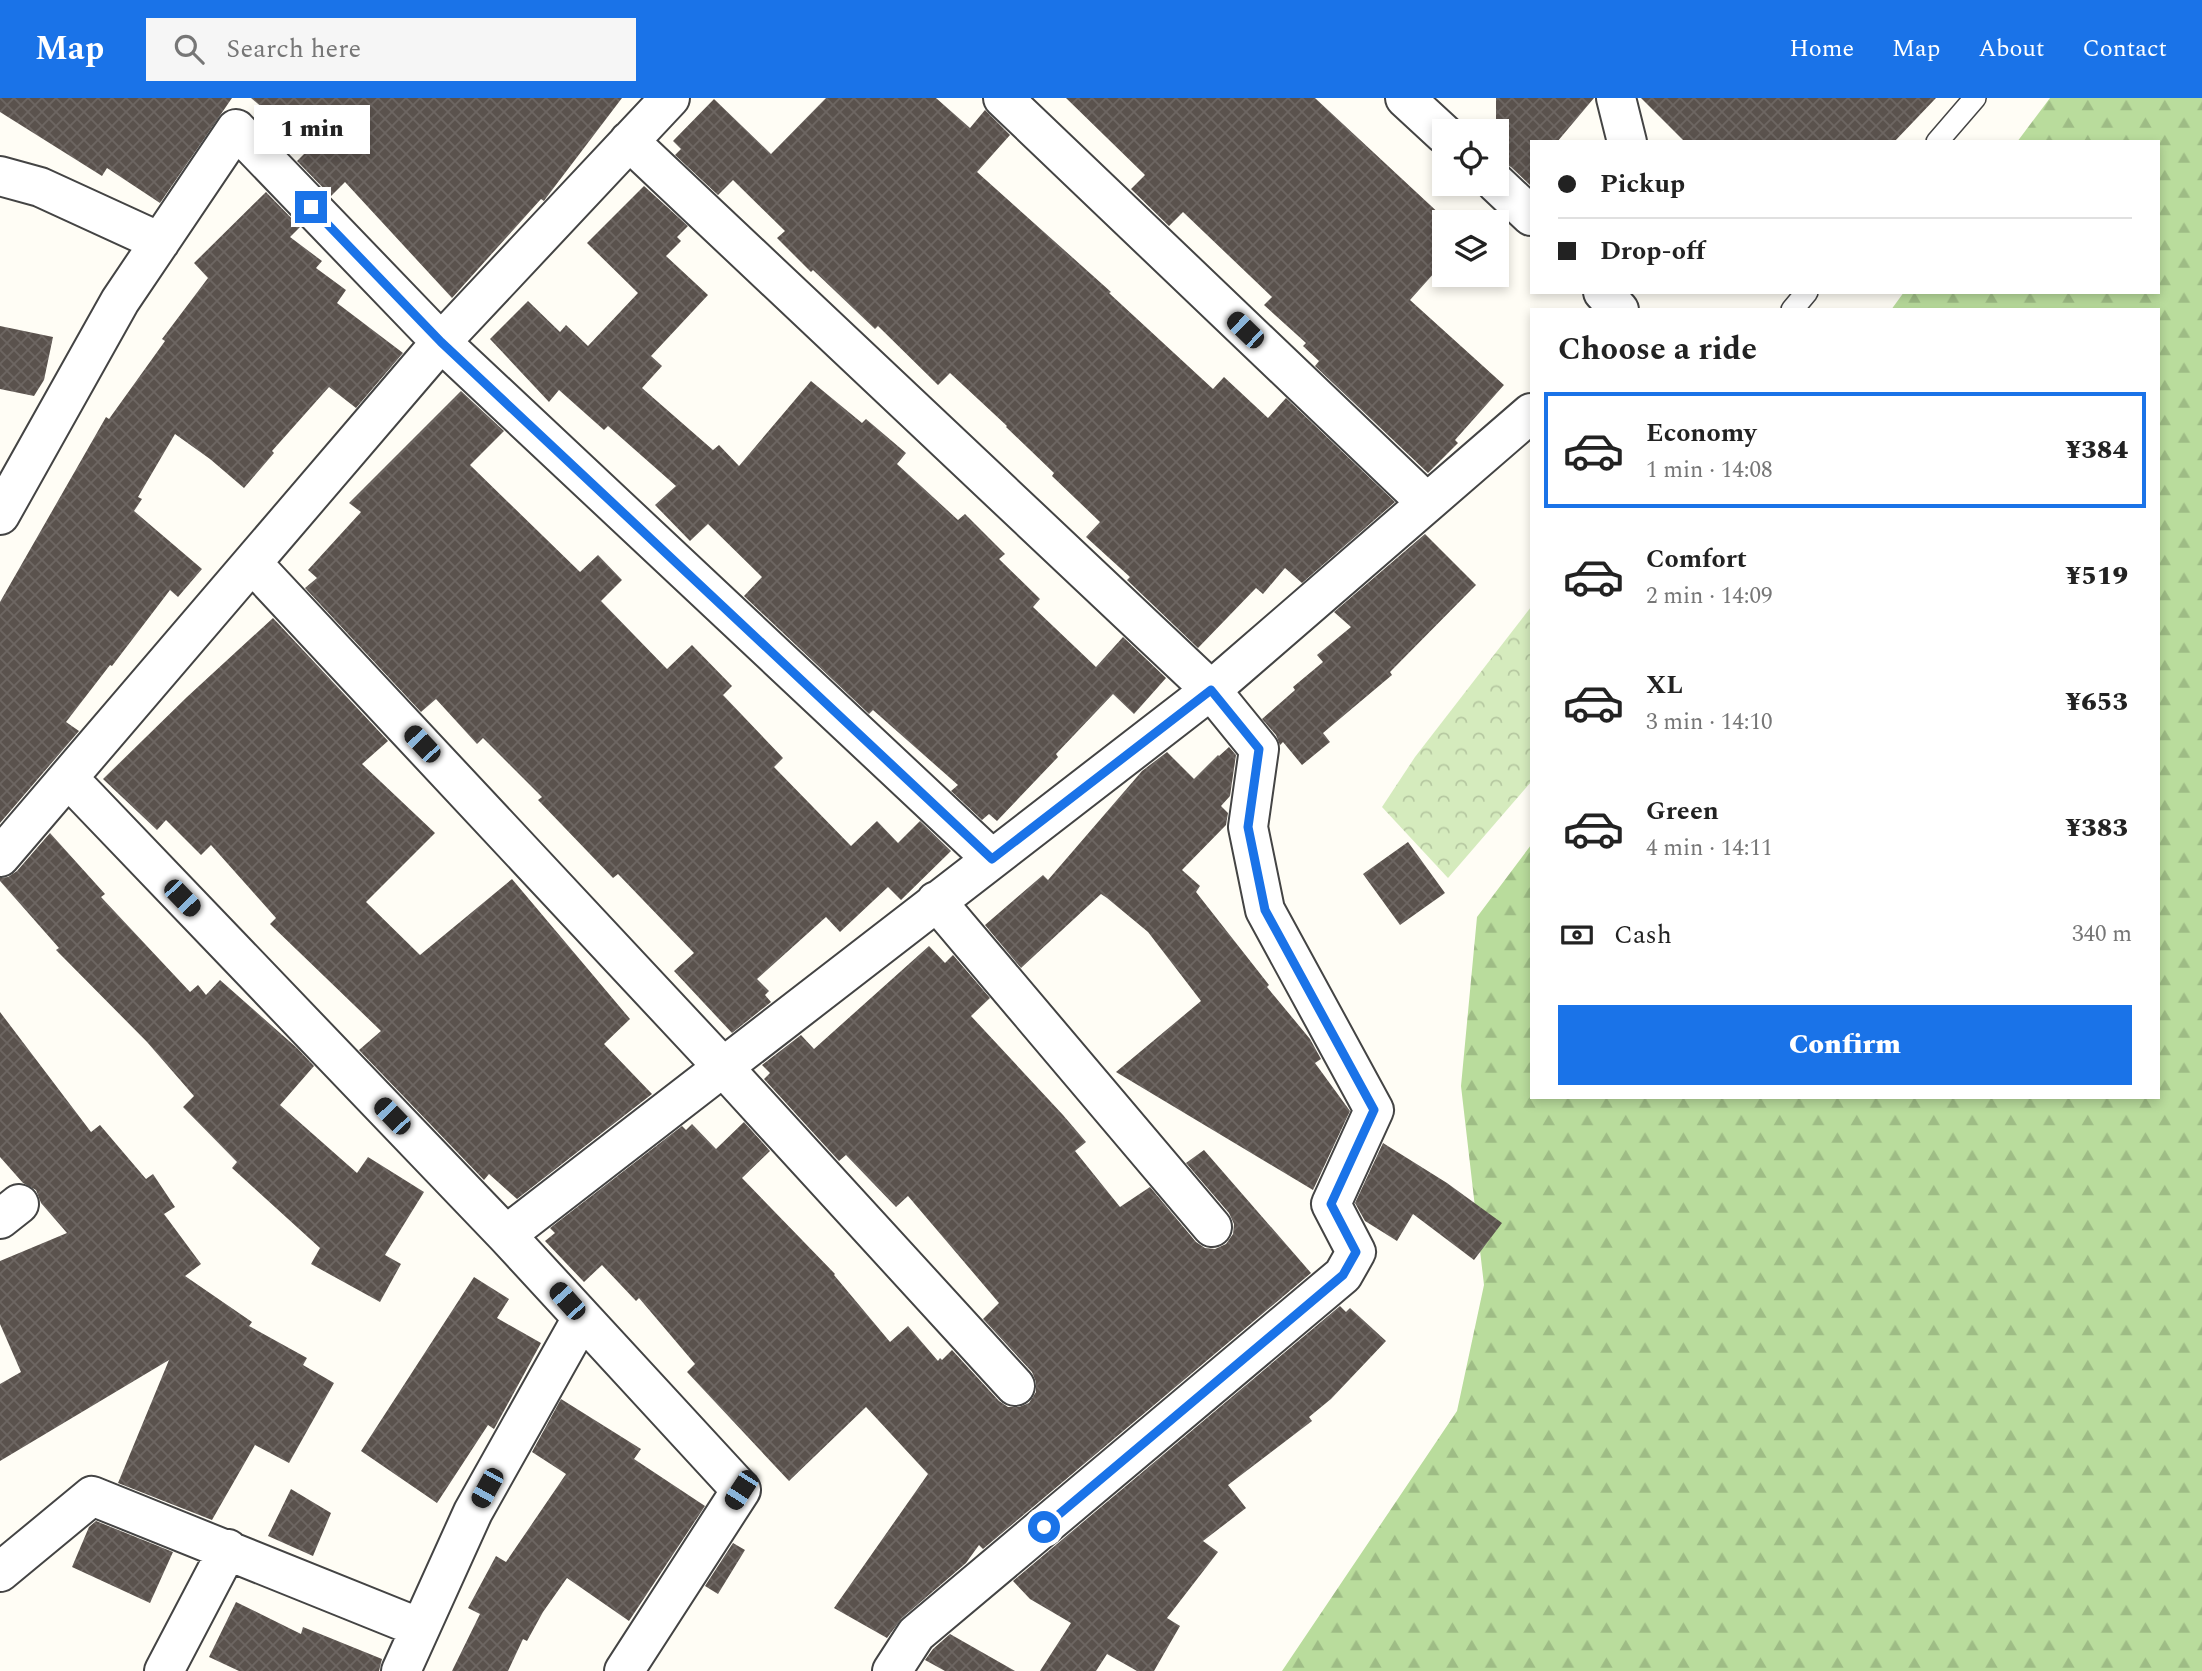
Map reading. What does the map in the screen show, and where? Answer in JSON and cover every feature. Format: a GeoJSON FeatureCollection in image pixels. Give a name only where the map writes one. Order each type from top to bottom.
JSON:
{"type":"FeatureCollection","features":[{"type":"Feature","properties":{"kind":"street"},"geometry":{"type":"LineString","coordinates":[[0,857],[441,342],[670,98]]}},
{"type":"Feature","properties":{"kind":"street"},"geometry":{"type":"LineString","coordinates":[[1003,98],[1427,503]]}},
{"type":"Feature","properties":{"kind":"street"},"geometry":{"type":"LineString","coordinates":[[1405,98],[1432,123]]}},
{"type":"Feature","properties":{"kind":"street"},"geometry":{"type":"LineString","coordinates":[[1616,98],[1626,140]]}},
{"type":"Feature","properties":{"kind":"street"},"geometry":{"type":"LineString","coordinates":[[0,515],[120,301],[236,129],[441,342],[992,859]]}},
{"type":"Feature","properties":{"kind":"street"},"geometry":{"type":"LineString","coordinates":[[629,141],[1211,690],[1259,749],[1248,827],[1265,910],[1374,1110],[1331,1204],[1356,1252],[1343,1275],[916,1634],[892,1671]]}},
{"type":"Feature","properties":{"kind":"street"},"geometry":{"type":"LineString","coordinates":[[0,176],[40,187],[160,242]]}},
{"type":"Feature","properties":{"kind":"street"},"geometry":{"type":"LineString","coordinates":[[1509,195],[1530,215]]}},
{"type":"Feature","properties":{"kind":"street"},"geometry":{"type":"LineString","coordinates":[[1605,294],[1617,308]]}},
{"type":"Feature","properties":{"kind":"street"},"geometry":{"type":"LineString","coordinates":[[506,1235],[1211,690],[1530,414]]}},
{"type":"Feature","properties":{"kind":"street"},"geometry":{"type":"LineString","coordinates":[[252,563],[723,1067],[1015,1386]]}},
{"type":"Feature","properties":{"kind":"street"},"geometry":{"type":"LineString","coordinates":[[68,778],[506,1235],[741,1490],[624,1671]]}},
{"type":"Feature","properties":{"kind":"street"},"geometry":{"type":"LineString","coordinates":[[936,901],[1212,1227]]}},
{"type":"Feature","properties":{"kind":"street"},"geometry":{"type":"LineString","coordinates":[[401,1671],[473,1512],[582,1318]]}},
{"type":"Feature","properties":{"kind":"street"},"geometry":{"type":"LineString","coordinates":[[0,1572],[92,1496],[420,1628]]}},
{"type":"Feature","properties":{"kind":"street"},"geometry":{"type":"LineString","coordinates":[[164,1671],[228,1549]]}},
{"type":"Feature","properties":{"kind":"lane"},"geometry":{"type":"LineString","coordinates":[[1939,140],[1975,98]]}},
{"type":"Feature","properties":{"kind":"lane"},"geometry":{"type":"LineString","coordinates":[[1794,308],[1805,294]]}},
{"type":"Feature","properties":{"kind":"green space"},"geometry":{"type":"Polygon","coordinates":[[[2050,98],[2202,98],[2202,1671],[1282,1671],[1457,1411],[1484,1285],[1461,1086],[1477,917],[1530,846],[1530,1099],[2160,1099],[2160,308],[1892,308],[1903,294],[2160,294],[2160,140],[2018,140],[2050,98]]]}},
{"type":"Feature","properties":{"kind":"green space"},"geometry":{"type":"Polygon","coordinates":[[[1530,608],[1530,783],[1448,878],[1382,807],[1415,757],[1530,608]]]}},
{"type":"Feature","properties":{"kind":"building"},"geometry":{"type":"Polygon","coordinates":[[[0,98],[232,98],[160,203],[107,168],[102,176],[0,112],[0,98]]]}},
{"type":"Feature","properties":{"kind":"building"},"geometry":{"type":"Polygon","coordinates":[[[251,98],[622,98],[544,201],[541,199],[452,298],[345,182],[331,196],[297,161],[310,148],[251,98]]]}},
{"type":"Feature","properties":{"kind":"building"},"geometry":{"type":"Polygon","coordinates":[[[826,98],[936,98],[970,128],[985,110],[1010,135],[977,172],[1111,292],[1109,293],[1213,389],[1224,377],[1268,418],[1286,398],[1395,502],[1302,583],[1285,568],[1263,594],[1256,588],[1198,648],[1127,580],[1130,577],[1086,537],[1100,522],[1052,476],[1054,473],[1007,426],[950,373],[938,385],[878,326],[875,329],[813,270],[811,272],[777,238],[785,231],[733,180],[718,195],[675,155],[681,149],[673,141],[714,99],[771,154],[826,98]]]}},
{"type":"Feature","properties":{"kind":"building"},"geometry":{"type":"Polygon","coordinates":[[[1066,98],[1315,98],[1435,210],[1432,210],[1432,275],[1410,300],[1504,385],[1455,440],[1458,443],[1428,473],[1315,366],[1319,361],[1303,346],[1306,343],[1264,305],[1272,297],[1183,212],[1169,226],[1131,189],[1145,175],[1066,98]]]}},
{"type":"Feature","properties":{"kind":"building"},"geometry":{"type":"Polygon","coordinates":[[[1496,98],[1594,98],[1559,140],[1530,140],[1530,185],[1511,167],[1509,119],[1496,119],[1496,98]]]}},
{"type":"Feature","properties":{"kind":"building"},"geometry":{"type":"Polygon","coordinates":[[[1641,98],[1936,98],[1896,140],[1683,140],[1641,98]]]}},
{"type":"Feature","properties":{"kind":"building"},"geometry":{"type":"Polygon","coordinates":[[[644,186],[688,226],[677,237],[681,241],[666,256],[708,295],[651,356],[662,366],[642,388],[713,450],[719,445],[739,466],[811,381],[862,423],[866,419],[906,453],[897,464],[958,520],[965,514],[1005,554],[999,559],[1040,599],[1033,607],[1096,667],[1123,637],[1166,678],[1134,714],[1113,694],[997,821],[989,814],[982,820],[951,791],[958,785],[873,710],[869,714],[744,596],[762,577],[708,524],[690,541],[655,505],[676,486],[608,426],[604,430],[559,390],[549,402],[490,339],[528,301],[560,332],[566,325],[588,346],[638,293],[587,243],[644,186]]]}},
{"type":"Feature","properties":{"kind":"building"},"geometry":{"type":"Polygon","coordinates":[[[266,192],[300,227],[290,237],[322,261],[316,268],[346,290],[337,303],[403,353],[356,408],[329,387],[272,451],[274,453],[244,488],[175,434],[138,497],[142,499],[134,511],[202,569],[178,597],[170,590],[112,666],[110,665],[66,722],[79,731],[0,823],[0,602],[106,417],[109,419],[165,341],[162,339],[208,278],[194,263],[266,192]]]}},
{"type":"Feature","properties":{"kind":"building"},"geometry":{"type":"Polygon","coordinates":[[[0,326],[53,337],[44,380],[34,396],[0,389],[0,326]]]}},
{"type":"Feature","properties":{"kind":"building"},"geometry":{"type":"Polygon","coordinates":[[[461,391],[504,431],[470,465],[580,572],[598,555],[622,580],[601,601],[667,669],[692,645],[732,686],[723,695],[783,758],[774,767],[851,846],[877,821],[898,843],[920,821],[951,851],[901,900],[888,887],[840,932],[826,917],[757,979],[769,991],[765,995],[771,1002],[732,1033],[674,971],[694,953],[618,874],[613,878],[538,800],[542,797],[483,738],[477,744],[436,699],[421,712],[305,588],[317,578],[308,570],[361,512],[349,503],[461,391]]]}},
{"type":"Feature","properties":{"kind":"building"},"geometry":{"type":"Polygon","coordinates":[[[1425,534],[1476,585],[1390,672],[1392,675],[1323,733],[1330,742],[1302,765],[1283,742],[1280,745],[1276,735],[1262,719],[1295,690],[1293,687],[1323,662],[1317,655],[1351,627],[1334,612],[1425,534]]]}},
{"type":"Feature","properties":{"kind":"building"},"geometry":{"type":"Polygon","coordinates":[[[273,618],[388,741],[362,764],[435,833],[366,902],[420,955],[512,879],[630,1019],[604,1044],[652,1094],[517,1199],[489,1174],[484,1180],[359,1050],[381,1031],[270,924],[276,918],[211,845],[201,855],[166,820],[157,830],[103,779],[273,618]]]}},
{"type":"Feature","properties":{"kind":"building"},"geometry":{"type":"Polygon","coordinates":[[[1229,747],[1236,755],[1230,796],[1221,806],[1228,813],[1226,825],[1182,870],[1200,886],[1196,892],[1269,985],[1267,987],[1310,1039],[1321,1059],[1315,1063],[1350,1111],[1313,1190],[1116,1072],[1201,1001],[1148,932],[1107,898],[1101,894],[1021,968],[985,925],[1043,875],[1048,880],[1142,771],[1167,752],[1194,779],[1229,747]]]}},
{"type":"Feature","properties":{"kind":"building"},"geometry":{"type":"Polygon","coordinates":[[[50,833],[105,894],[101,897],[190,992],[198,985],[206,995],[220,980],[314,1066],[280,1105],[357,1173],[368,1157],[424,1192],[385,1255],[401,1264],[380,1302],[311,1264],[320,1248],[232,1168],[237,1162],[183,1107],[194,1096],[147,1042],[56,950],[59,948],[0,881],[0,878],[8,877],[17,871],[50,833]]]}},
{"type":"Feature","properties":{"kind":"building"},"geometry":{"type":"Polygon","coordinates":[[[1408,842],[1445,893],[1400,925],[1363,874],[1408,842]]]}},
{"type":"Feature","properties":{"kind":"building"},"geometry":{"type":"Polygon","coordinates":[[[929,946],[945,963],[953,955],[990,998],[971,1016],[1086,1142],[1075,1151],[1120,1207],[1150,1187],[1196,1242],[1205,1248],[1215,1249],[1226,1244],[1233,1234],[1234,1224],[1229,1213],[1186,1163],[1204,1150],[1311,1273],[983,1549],[979,1545],[966,1563],[902,1618],[887,1638],[834,1608],[928,1474],[866,1407],[789,1481],[687,1372],[695,1364],[639,1298],[636,1301],[602,1265],[584,1282],[545,1241],[555,1233],[550,1228],[682,1126],[686,1130],[692,1124],[716,1149],[744,1122],[770,1151],[742,1178],[835,1274],[890,1342],[908,1326],[938,1361],[952,1350],[999,1401],[1008,1407],[1029,1403],[1036,1392],[1032,1372],[983,1319],[999,1303],[908,1196],[896,1207],[846,1155],[839,1161],[764,1079],[770,1073],[762,1065],[801,1035],[814,1049],[929,946]]]}},
{"type":"Feature","properties":{"kind":"building"},"geometry":{"type":"Polygon","coordinates":[[[0,1012],[91,1132],[100,1125],[146,1179],[153,1174],[175,1207],[164,1214],[201,1264],[185,1276],[252,1322],[249,1326],[307,1358],[303,1365],[334,1383],[289,1463],[255,1445],[212,1520],[118,1483],[169,1360],[0,1461],[0,1384],[21,1372],[0,1324],[0,1261],[67,1233],[41,1203],[36,1190],[23,1183],[0,1157],[0,1012]]]}},
{"type":"Feature","properties":{"kind":"building"},"geometry":{"type":"Polygon","coordinates":[[[1383,1143],[1447,1183],[1502,1223],[1474,1260],[1413,1214],[1397,1241],[1365,1221],[1355,1203],[1383,1143]]]}},
{"type":"Feature","properties":{"kind":"building"},"geometry":{"type":"Polygon","coordinates":[[[474,1277],[509,1299],[497,1318],[541,1343],[494,1429],[488,1425],[437,1503],[361,1451],[474,1277]]]}},
{"type":"Feature","properties":{"kind":"building"},"geometry":{"type":"Polygon","coordinates":[[[1340,1306],[1346,1312],[1350,1308],[1386,1341],[1331,1399],[1309,1417],[1312,1421],[1228,1485],[1246,1508],[1203,1541],[1218,1552],[1167,1618],[1180,1626],[1154,1671],[1137,1671],[1107,1654],[1096,1671],[1040,1671],[1071,1623],[1030,1599],[1013,1581],[1340,1306]]]}},
{"type":"Feature","properties":{"kind":"building"},"geometry":{"type":"Polygon","coordinates":[[[561,1399],[641,1449],[634,1459],[705,1506],[629,1621],[567,1578],[527,1641],[523,1639],[508,1671],[452,1671],[480,1614],[468,1608],[496,1556],[506,1562],[566,1474],[532,1452],[561,1399]]]}},
{"type":"Feature","properties":{"kind":"building"},"geometry":{"type":"Polygon","coordinates":[[[291,1489],[331,1513],[313,1556],[268,1536],[291,1489]]]}},
{"type":"Feature","properties":{"kind":"building"},"geometry":{"type":"Polygon","coordinates":[[[96,1521],[173,1552],[150,1603],[72,1567],[89,1527],[96,1521]]]}},
{"type":"Feature","properties":{"kind":"building"},"geometry":{"type":"Polygon","coordinates":[[[733,1543],[745,1550],[718,1594],[705,1586],[733,1543]]]}},
{"type":"Feature","properties":{"kind":"building"},"geometry":{"type":"Polygon","coordinates":[[[236,1602],[301,1634],[303,1627],[382,1659],[379,1671],[239,1671],[209,1657],[236,1602]]]}},
{"type":"Feature","properties":{"kind":"building"},"geometry":{"type":"Polygon","coordinates":[[[950,1634],[1015,1671],[945,1671],[925,1660],[950,1634]]]}},
{"type":"Feature","properties":{"kind":"route"},"geometry":{"type":"LineString","coordinates":[[311,207],[441,342],[992,859],[1211,690],[1259,749],[1248,827],[1265,910],[1374,1110],[1331,1204],[1356,1252],[1343,1275],[1044,1527]]}}]}
